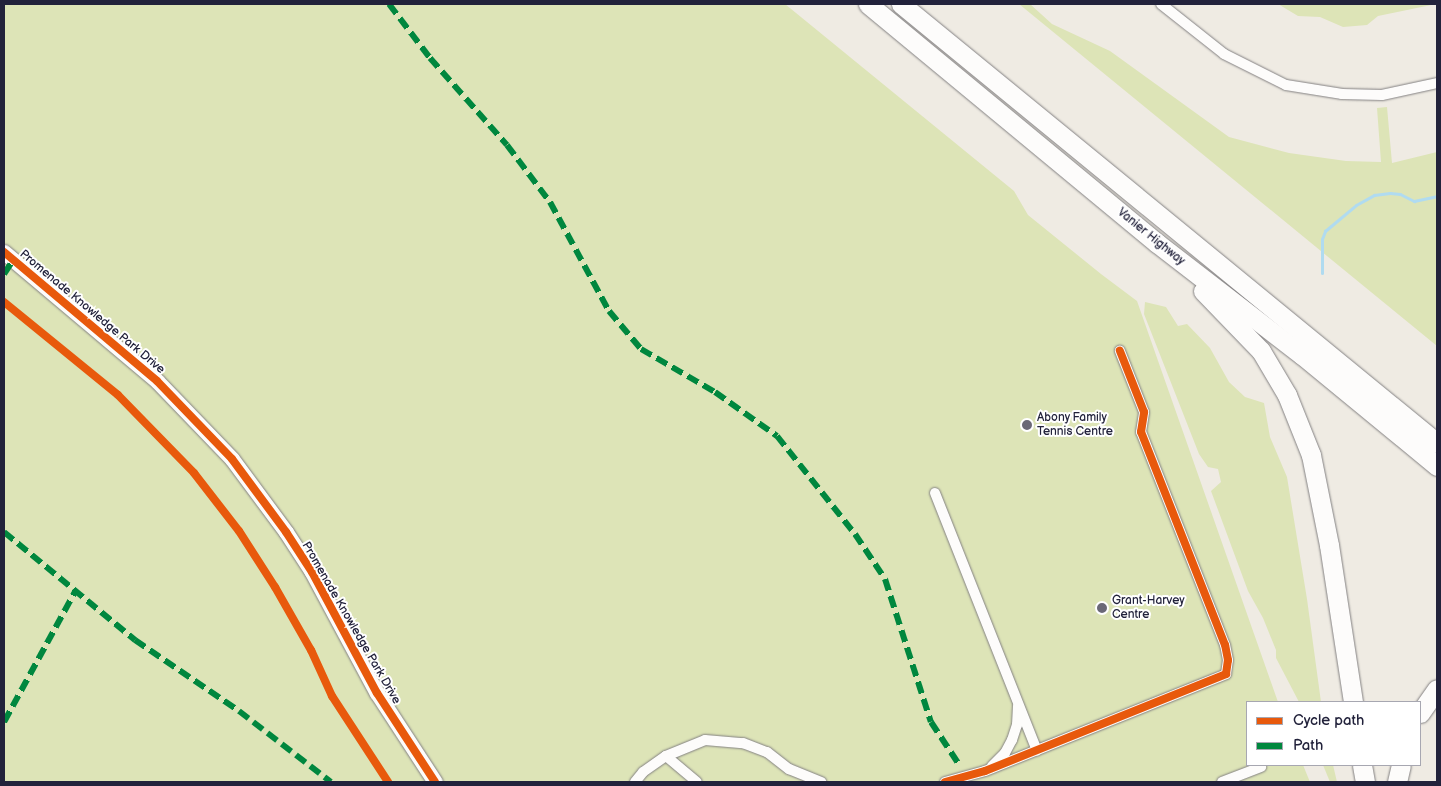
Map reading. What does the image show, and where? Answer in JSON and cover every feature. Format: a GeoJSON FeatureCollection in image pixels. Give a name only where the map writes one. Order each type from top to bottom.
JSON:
{"type":"FeatureCollection","features":[{"type":"Feature","properties":{"kind":"highway","name":"Vanier Highway"},"geometry":{"type":"LineString","coordinates":[[868,4],[1157,243],[1302,355],[1437,466]]}},
{"type":"Feature","properties":{"kind":"highway","name":"Vanier Highway"},"geometry":{"type":"LineString","coordinates":[[901,4],[1437,443]]}},
{"type":"Feature","properties":{"kind":"highway"},"geometry":{"type":"LineString","coordinates":[[1157,243],[1261,351],[1287,394],[1311,456],[1330,545],[1353,701]]}},
{"type":"Feature","properties":{"kind":"highway"},"geometry":{"type":"LineString","coordinates":[[1421,712],[1437,689]]}},
{"type":"Feature","properties":{"kind":"highway"},"geometry":{"type":"LineString","coordinates":[[1362,766],[1364,782]]}},
{"type":"Feature","properties":{"kind":"highway"},"geometry":{"type":"LineString","coordinates":[[1397,782],[1401,766]]}},
{"type":"Feature","properties":{"kind":"street"},"geometry":{"type":"LineString","coordinates":[[1161,4],[1224,54],[1254,71],[1286,85],[1333,93],[1382,95],[1437,83]]}},
{"type":"Feature","properties":{"kind":"street","name":"Promenade Knowledge Park Drive"},"geometry":{"type":"LineString","coordinates":[[4,252],[157,381],[232,459],[296,548],[377,692],[435,782]]}},
{"type":"Feature","properties":{"kind":"street"},"geometry":{"type":"LineString","coordinates":[[946,782],[985,771],[1226,674],[1228,660],[1225,645],[1141,432],[1144,412],[1120,351]]}},
{"type":"Feature","properties":{"kind":"street"},"geometry":{"type":"LineString","coordinates":[[935,493],[1037,750]]}},
{"type":"Feature","properties":{"kind":"street"},"geometry":{"type":"LineString","coordinates":[[985,771],[1005,753],[1012,740],[1017,725],[1018,702]]}},
{"type":"Feature","properties":{"kind":"street"},"geometry":{"type":"LineString","coordinates":[[635,782],[644,772],[666,756],[705,740],[743,743],[767,752],[789,769],[820,782]]}},
{"type":"Feature","properties":{"kind":"street"},"geometry":{"type":"LineString","coordinates":[[666,756],[697,782]]}},
{"type":"Feature","properties":{"kind":"street"},"geometry":{"type":"LineString","coordinates":[[1222,782],[1261,767]]}},
{"type":"Feature","properties":{"kind":"green space"},"geometry":{"type":"Polygon","coordinates":[[[4,4],[785,4],[1014,191],[1028,215],[1137,301],[1278,701],[1246,701],[1246,766],[1303,766],[1310,782],[4,782],[4,4]]]}},
{"type":"Feature","properties":{"kind":"green space"},"geometry":{"type":"Polygon","coordinates":[[[1019,4],[1030,4],[1052,24],[1110,51],[1229,137],[1289,153],[1346,161],[1381,162],[1377,108],[1387,107],[1392,163],[1437,152],[1437,346],[1019,4]]]}},
{"type":"Feature","properties":{"kind":"green space"},"geometry":{"type":"Polygon","coordinates":[[[1278,4],[1436,4],[1378,16],[1367,25],[1343,27],[1320,17],[1298,16],[1278,4]]]}},
{"type":"Feature","properties":{"kind":"green space"},"geometry":{"type":"Polygon","coordinates":[[[1145,302],[1166,307],[1178,326],[1187,324],[1210,348],[1229,382],[1245,397],[1264,403],[1270,437],[1287,477],[1307,599],[1321,701],[1298,701],[1276,658],[1276,650],[1263,618],[1248,591],[1211,491],[1221,482],[1218,469],[1208,467],[1199,454],[1144,314],[1145,302]]]}},
{"type":"Feature","properties":{"kind":"green space"},"geometry":{"type":"Polygon","coordinates":[[[1323,766],[1333,766],[1337,782],[1330,782],[1323,766]]]}},
{"type":"Feature","properties":{"kind":"waterway"},"geometry":{"type":"LineString","coordinates":[[1322,273],[1322,239],[1325,231],[1356,205],[1374,195],[1390,193],[1400,194],[1414,201],[1437,196]]}},
{"type":"Feature","properties":{"kind":"marked path"},"geometry":{"type":"LineString","coordinates":[[389,4],[430,58],[507,145],[550,202],[609,311],[641,349],[715,392],[777,436],[855,534],[885,579],[931,722],[960,766]]}},
{"type":"Feature","properties":{"kind":"marked path"},"geometry":{"type":"LineString","coordinates":[[4,274],[13,260]]}},
{"type":"Feature","properties":{"kind":"marked path"},"geometry":{"type":"LineString","coordinates":[[4,532],[135,640],[239,711],[331,782]]}},
{"type":"Feature","properties":{"kind":"marked path"},"geometry":{"type":"LineString","coordinates":[[4,722],[76,590]]}},
{"type":"Feature","properties":{"kind":"cycle path"},"geometry":{"type":"LineString","coordinates":[[4,252],[157,381],[232,459],[286,532],[312,572],[377,693],[435,782]]}},
{"type":"Feature","properties":{"kind":"cycle path"},"geometry":{"type":"LineString","coordinates":[[4,302],[118,395],[194,473],[239,531],[275,587],[311,650],[332,696],[388,782]]}},
{"type":"Feature","properties":{"kind":"cycle path"},"geometry":{"type":"LineString","coordinates":[[945,782],[985,771],[1226,674],[1228,660],[1225,645],[1141,432],[1144,412],[1120,351]]}},
{"type":"Feature","properties":{"kind":"place","name":"Abony Family Tennis Centre"},"geometry":{"type":"Point","coordinates":[1027,425]}},
{"type":"Feature","properties":{"kind":"place","name":"Grant-Harvey Centre"},"geometry":{"type":"Point","coordinates":[1102,608]}}]}
